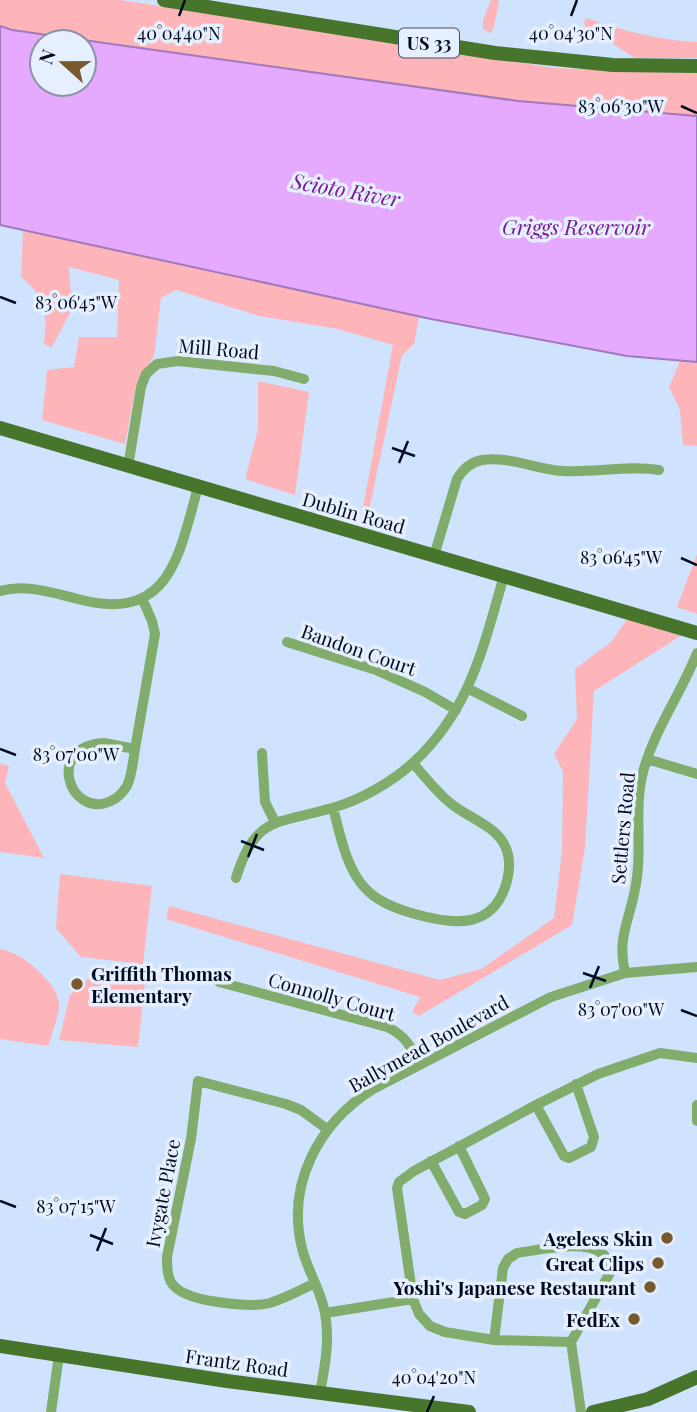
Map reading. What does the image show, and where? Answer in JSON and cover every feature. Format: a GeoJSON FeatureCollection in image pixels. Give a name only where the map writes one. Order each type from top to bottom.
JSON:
{"type":"FeatureCollection","features":[{"type":"Feature","properties":{"kind":"main road","name":"US 33"},"geometry":{"type":"LineString","coordinates":[[164,0],[495,53],[613,65],[697,66]]}},
{"type":"Feature","properties":{"kind":"main road","name":"Dublin Road"},"geometry":{"type":"LineString","coordinates":[[0,428],[697,633]]}},
{"type":"Feature","properties":{"kind":"main road","name":"Frantz Road"},"geometry":{"type":"LineString","coordinates":[[0,1346],[227,1381],[469,1412]]}},
{"type":"Feature","properties":{"kind":"main road"},"geometry":{"type":"LineString","coordinates":[[593,1412],[648,1399],[697,1377]]}},
{"type":"Feature","properties":{"kind":"street","name":"Mill Road"},"geometry":{"type":"LineString","coordinates":[[128,467],[141,387],[146,374],[157,364],[178,361],[274,371],[304,379]]}},
{"type":"Feature","properties":{"kind":"street"},"geometry":{"type":"LineString","coordinates":[[434,555],[457,479],[464,468],[474,462],[503,461],[559,471],[604,471],[632,467],[659,470]]}},
{"type":"Feature","properties":{"kind":"street"},"geometry":{"type":"LineString","coordinates":[[0,591],[19,588],[44,590],[102,605],[129,604],[142,598],[165,579],[173,568],[180,553],[198,487]]}},
{"type":"Feature","properties":{"kind":"street"},"geometry":{"type":"LineString","coordinates":[[236,878],[249,845],[265,828],[275,822],[332,808],[364,795],[413,763],[442,731],[469,689],[504,576]]}},
{"type":"Feature","properties":{"kind":"street"},"geometry":{"type":"LineString","coordinates":[[135,749],[104,743],[84,746],[69,764],[72,789],[92,803],[115,799],[126,787],[135,749],[155,634],[142,598]]}},
{"type":"Feature","properties":{"kind":"street","name":"Bandon Court"},"geometry":{"type":"LineString","coordinates":[[287,642],[376,670],[418,688],[456,710]]}},
{"type":"Feature","properties":{"kind":"street","name":"Settlers Road"},"geometry":{"type":"LineString","coordinates":[[625,973],[621,944],[637,877],[639,797],[647,759],[659,726],[697,653]]}},
{"type":"Feature","properties":{"kind":"street"},"geometry":{"type":"LineString","coordinates":[[469,689],[522,716]]}},
{"type":"Feature","properties":{"kind":"street"},"geometry":{"type":"LineString","coordinates":[[262,753],[265,802],[275,822]]}},
{"type":"Feature","properties":{"kind":"street"},"geometry":{"type":"LineString","coordinates":[[647,759],[697,774]]}},
{"type":"Feature","properties":{"kind":"street"},"geometry":{"type":"LineString","coordinates":[[332,808],[366,897],[443,922],[461,922],[486,913],[505,888],[509,867],[505,845],[499,836],[450,803],[413,763]]}},
{"type":"Feature","properties":{"kind":"street","name":"Ballymead Boulevard"},"geometry":{"type":"LineString","coordinates":[[320,1393],[326,1357],[325,1313],[301,1245],[299,1202],[306,1169],[327,1129],[356,1100],[551,997],[625,973],[697,967]]}},
{"type":"Feature","properties":{"kind":"street","name":"Connolly Court"},"geometry":{"type":"LineString","coordinates":[[219,982],[387,1027],[408,1041],[420,1064]]}},
{"type":"Feature","properties":{"kind":"street"},"geometry":{"type":"LineString","coordinates":[[570,1342],[494,1340],[445,1332],[430,1326],[419,1314],[413,1299],[397,1188],[399,1182],[458,1146],[576,1084],[660,1053],[697,1058]]}},
{"type":"Feature","properties":{"kind":"street","name":"Ivygate Place"},"geometry":{"type":"LineString","coordinates":[[315,1283],[269,1303],[243,1305],[188,1296],[174,1286],[167,1271],[167,1257],[191,1139],[198,1081],[294,1107],[327,1129]]}},
{"type":"Feature","properties":{"kind":"street"},"geometry":{"type":"LineString","coordinates":[[536,1105],[564,1156],[569,1158],[591,1147],[594,1137],[576,1084]]}},
{"type":"Feature","properties":{"kind":"street"},"geometry":{"type":"LineString","coordinates":[[697,1105],[697,1121]]}},
{"type":"Feature","properties":{"kind":"street"},"geometry":{"type":"LineString","coordinates":[[431,1161],[458,1212],[465,1214],[482,1205],[485,1199],[458,1146]]}},
{"type":"Feature","properties":{"kind":"street"},"geometry":{"type":"LineString","coordinates":[[494,1340],[503,1268],[508,1259],[517,1253],[582,1245],[605,1254],[610,1261],[611,1271],[570,1342],[581,1412]]}},
{"type":"Feature","properties":{"kind":"street"},"geometry":{"type":"LineString","coordinates":[[325,1313],[413,1299]]}},
{"type":"Feature","properties":{"kind":"street"},"geometry":{"type":"LineString","coordinates":[[51,1412],[59,1355]]}},
{"type":"Feature","properties":{"kind":"shaded area"},"geometry":{"type":"Polygon","coordinates":[[[0,0],[121,0],[555,68],[697,73],[697,116],[518,101],[98,42],[98,28],[28,28],[28,32],[0,26],[0,0]]]}},
{"type":"Feature","properties":{"kind":"shaded area"},"geometry":{"type":"Polygon","coordinates":[[[491,0],[499,0],[491,33],[483,29],[483,20],[491,0]]]}},
{"type":"Feature","properties":{"kind":"shaded area"},"geometry":{"type":"Polygon","coordinates":[[[587,18],[641,34],[697,42],[697,58],[635,58],[585,26],[584,21],[587,18]]]}},
{"type":"Feature","properties":{"kind":"shaded area"},"geometry":{"type":"Polygon","coordinates":[[[23,230],[419,317],[414,344],[402,355],[368,515],[362,513],[393,345],[338,329],[259,316],[176,290],[161,298],[154,356],[136,385],[125,444],[42,420],[47,370],[74,367],[79,337],[117,337],[119,280],[69,267],[72,309],[52,347],[44,344],[43,306],[36,292],[21,277],[23,230]]]}},
{"type":"Feature","properties":{"kind":"shaded area"},"geometry":{"type":"Polygon","coordinates":[[[680,361],[697,362],[697,446],[683,445],[680,410],[669,387],[680,361]]]}},
{"type":"Feature","properties":{"kind":"shaded area"},"geometry":{"type":"Polygon","coordinates":[[[258,381],[309,392],[295,495],[245,479],[258,429],[258,381]]]}},
{"type":"Feature","properties":{"kind":"shaded area"},"geometry":{"type":"Polygon","coordinates":[[[697,554],[697,614],[677,607],[697,554]]]}},
{"type":"Feature","properties":{"kind":"shaded area"},"geometry":{"type":"Polygon","coordinates":[[[628,618],[682,635],[594,691],[585,848],[572,925],[419,1016],[412,1012],[420,997],[166,919],[169,906],[440,980],[481,969],[554,918],[562,851],[563,771],[554,754],[577,719],[575,669],[612,641],[628,618]]]}},
{"type":"Feature","properties":{"kind":"shaded area"},"geometry":{"type":"Polygon","coordinates":[[[0,764],[9,766],[5,783],[44,858],[0,852],[0,764]]]}},
{"type":"Feature","properties":{"kind":"shaded area"},"geometry":{"type":"Polygon","coordinates":[[[60,874],[152,886],[143,964],[81,957],[56,928],[60,874]]]}},
{"type":"Feature","properties":{"kind":"shaded area"},"geometry":{"type":"Polygon","coordinates":[[[0,949],[27,961],[45,977],[57,995],[58,1013],[48,1046],[0,1039],[0,949]]]}},
{"type":"Feature","properties":{"kind":"shaded area"},"geometry":{"type":"Polygon","coordinates":[[[101,967],[146,973],[138,1047],[59,1040],[70,995],[101,967]]]}},
{"type":"Feature","properties":{"kind":"water","name":"Griggs Reservoir"},"geometry":{"type":"Polygon","coordinates":[[[0,26],[28,32],[28,98],[98,98],[98,42],[518,101],[697,116],[697,362],[627,356],[431,319],[0,225],[0,26]]]}},
{"type":"Feature","properties":{"kind":"place","name":"Griffith Thomas Elementary"},"geometry":{"type":"Point","coordinates":[77,984]}},
{"type":"Feature","properties":{"kind":"place","name":"Ageless Skin"},"geometry":{"type":"Point","coordinates":[667,1238]}},
{"type":"Feature","properties":{"kind":"place","name":"Great Clips"},"geometry":{"type":"Point","coordinates":[658,1263]}},
{"type":"Feature","properties":{"kind":"place","name":"Yoshi's Japanese Restaurant"},"geometry":{"type":"Point","coordinates":[650,1287]}},
{"type":"Feature","properties":{"kind":"place","name":"FedEx"},"geometry":{"type":"Point","coordinates":[634,1319]}},
{"type":"Feature","properties":{"kind":"water label","name":"Scioto River"},"geometry":{"type":"Point","coordinates":[346,189]}}]}
